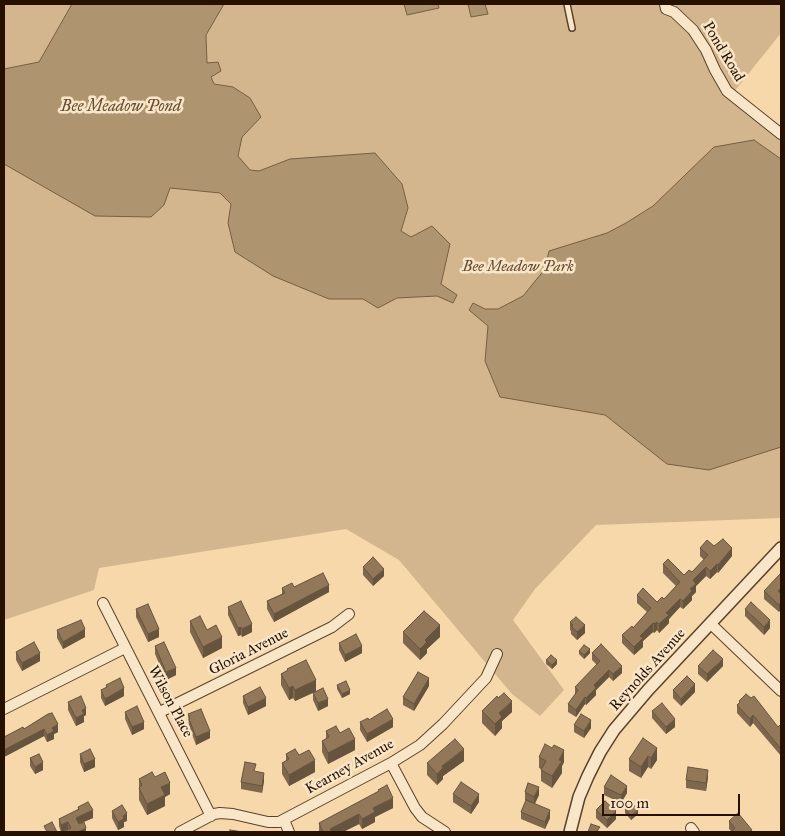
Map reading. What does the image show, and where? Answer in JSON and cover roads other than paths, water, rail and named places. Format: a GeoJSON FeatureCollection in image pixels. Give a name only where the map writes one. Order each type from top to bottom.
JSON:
{"type":"FeatureCollection","features":[{"type":"Feature","properties":{"kind":"street","name":"Pond Road"},"geometry":{"type":"LineString","coordinates":[[666,6],[693,30],[706,50],[727,91],[781,134]]}},
{"type":"Feature","properties":{"kind":"street","name":"Reynolds Avenue"},"geometry":{"type":"LineString","coordinates":[[570,832],[579,797],[607,740],[630,710],[781,548]]}},
{"type":"Feature","properties":{"kind":"street","name":"Wilson Place"},"geometry":{"type":"LineString","coordinates":[[103,603],[160,712],[211,816]]}},
{"type":"Feature","properties":{"kind":"street","name":"Gloria Avenue"},"geometry":{"type":"LineString","coordinates":[[160,712],[332,627],[349,614]]}},
{"type":"Feature","properties":{"kind":"street"},"geometry":{"type":"LineString","coordinates":[[710,624],[781,691]]}},
{"type":"Feature","properties":{"kind":"street"},"geometry":{"type":"LineString","coordinates":[[4,709],[125,648]]}},
{"type":"Feature","properties":{"kind":"street","name":"Kearney Avenue"},"geometry":{"type":"LineString","coordinates":[[180,832],[211,816],[226,813],[268,822],[279,822],[391,763],[420,745],[443,724],[486,678],[497,654]]}},
{"type":"Feature","properties":{"kind":"street"},"geometry":{"type":"LineString","coordinates":[[391,763],[415,808],[422,817],[445,832]]}},
{"type":"Feature","properties":{"kind":"street"},"geometry":{"type":"LineString","coordinates":[[284,820],[289,832]]}},
{"type":"Feature","properties":{"kind":"lane"},"geometry":{"type":"LineString","coordinates":[[567,4],[572,28]]}},
{"type":"Feature","properties":{"kind":"water","name":"Bee Meadow Pond"},"geometry":{"type":"Polygon","coordinates":[[[72,4],[224,4],[206,35],[207,63],[218,62],[221,71],[211,77],[214,84],[233,87],[250,98],[261,117],[242,137],[238,156],[250,170],[259,171],[290,159],[375,153],[402,184],[408,208],[401,231],[411,237],[432,226],[450,244],[441,284],[457,295],[453,303],[437,296],[397,298],[378,308],[363,299],[329,299],[273,276],[235,252],[228,223],[231,204],[220,193],[170,188],[164,205],[151,217],[95,216],[4,164],[4,69],[39,62],[72,4]]]}},
{"type":"Feature","properties":{"kind":"water"},"geometry":{"type":"Polygon","coordinates":[[[404,4],[438,4],[439,8],[407,15],[404,4]]]}},
{"type":"Feature","properties":{"kind":"water"},"geometry":{"type":"Polygon","coordinates":[[[468,4],[485,4],[488,14],[471,17],[468,4]]]}},
{"type":"Feature","properties":{"kind":"water"},"geometry":{"type":"Polygon","coordinates":[[[754,140],[781,159],[781,447],[709,470],[667,464],[605,415],[500,397],[485,361],[488,326],[469,310],[473,303],[485,309],[498,309],[523,296],[545,269],[549,251],[607,233],[653,206],[714,147],[754,140]]]}},
{"type":"Feature","properties":{"kind":"park label","name":"Bee Meadow Park"},"geometry":{"type":"Point","coordinates":[518,267]}}]}
